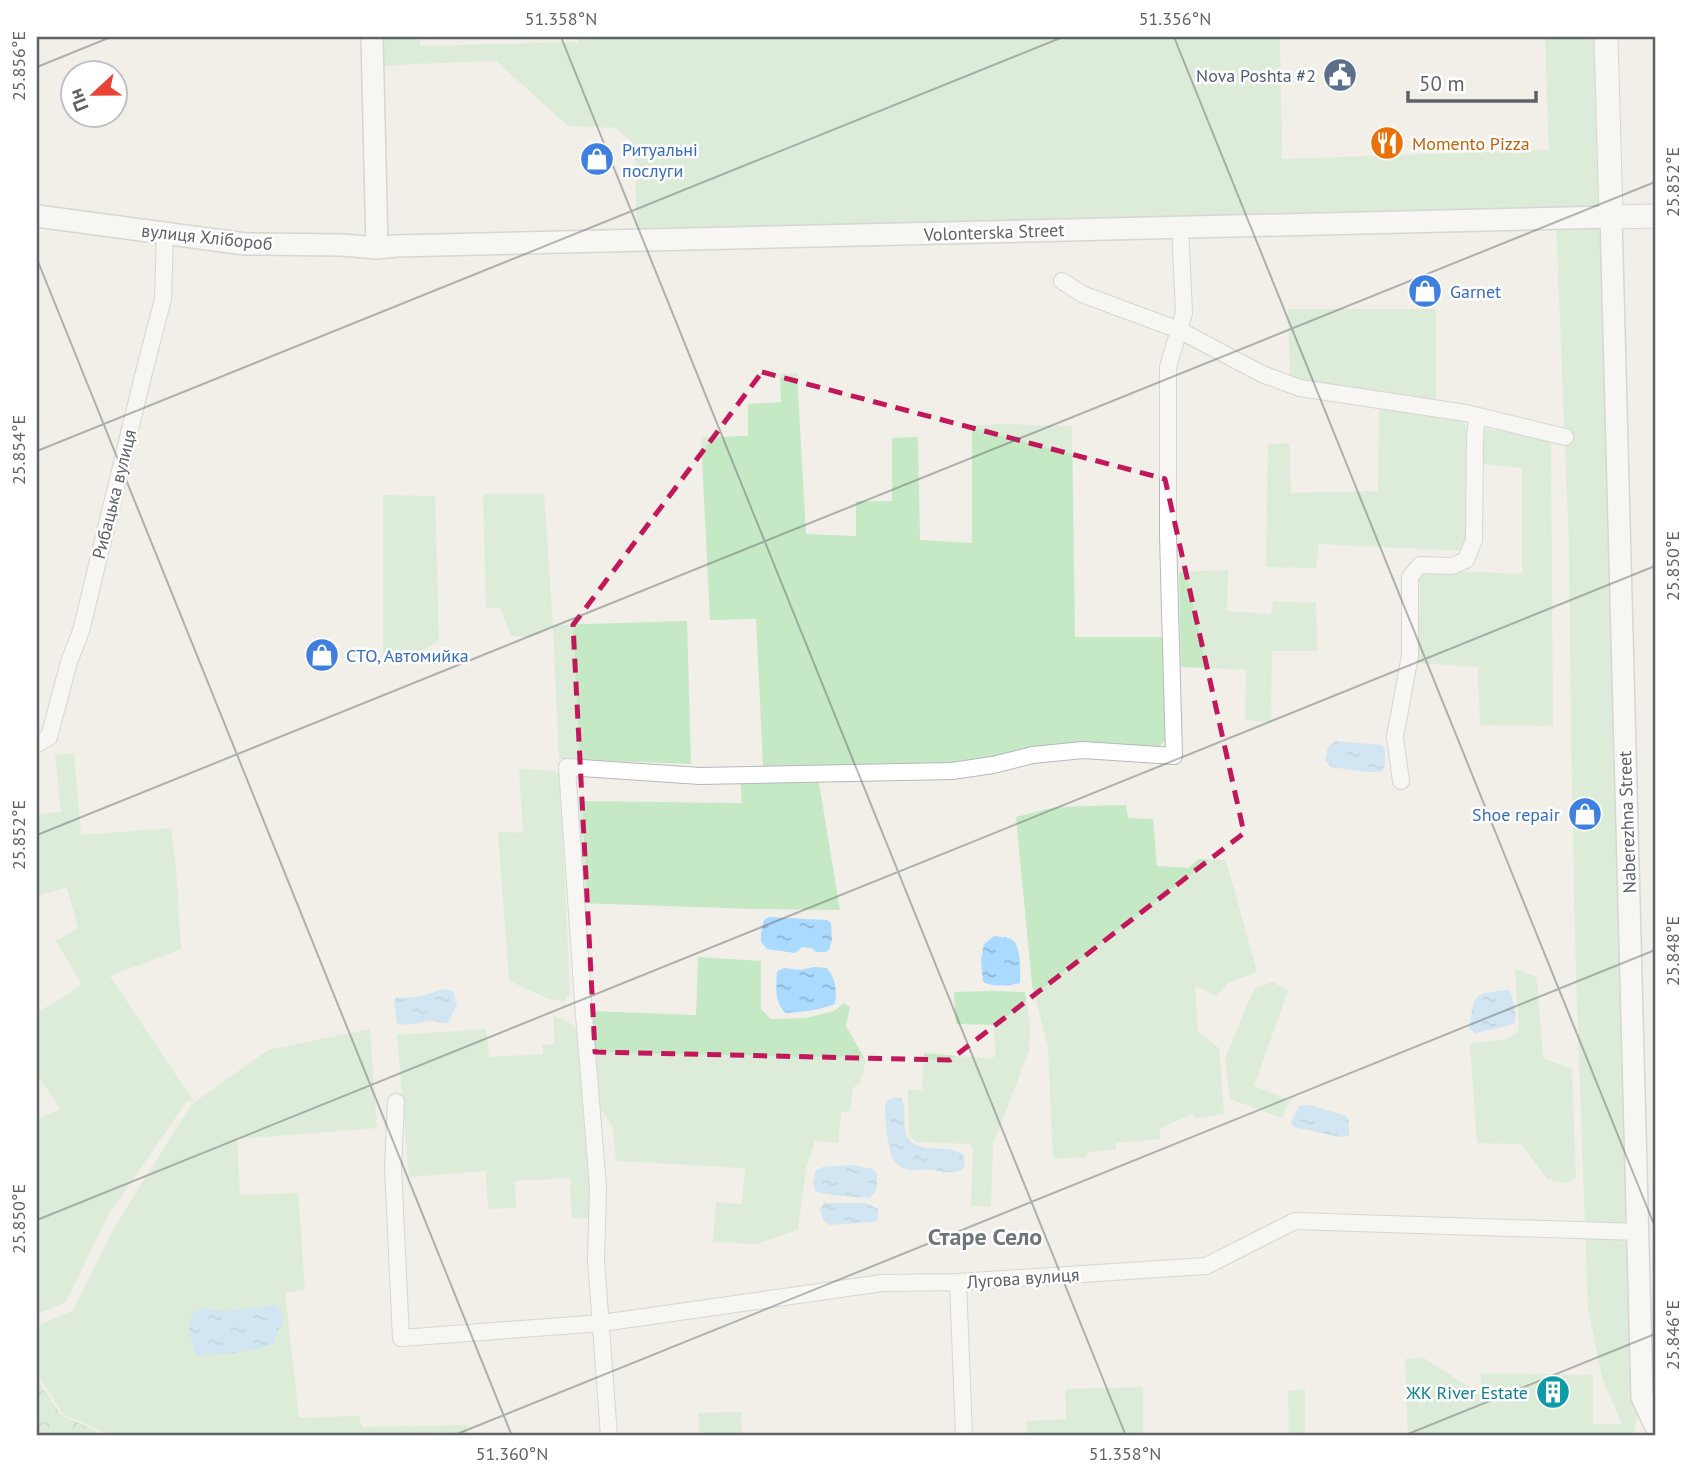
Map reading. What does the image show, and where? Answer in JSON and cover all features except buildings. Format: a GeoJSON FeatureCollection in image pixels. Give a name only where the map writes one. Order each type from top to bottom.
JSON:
{"type":"FeatureCollection","features":[{"type":"Feature","properties":{"kind":"main road"},"geometry":{"type":"LineString","coordinates":[[1606,37],[1611,217],[1655,216]]}},
{"type":"Feature","properties":{"kind":"street"},"geometry":{"type":"LineString","coordinates":[[372,37],[377,248]]}},
{"type":"Feature","properties":{"kind":"street","name":"вулиця Хлібороб"},"geometry":{"type":"LineString","coordinates":[[37,216],[245,244],[377,248]]}},
{"type":"Feature","properties":{"kind":"street","name":"Volonterska Street"},"geometry":{"type":"LineString","coordinates":[[377,248],[1611,217]]}},
{"type":"Feature","properties":{"kind":"street","name":"Naberezhna Street"},"geometry":{"type":"LineString","coordinates":[[1611,217],[1642,1397],[1655,1425]]}},
{"type":"Feature","properties":{"kind":"street"},"geometry":{"type":"LineString","coordinates":[[609,1436],[596,1260],[598,1187],[567,767],[700,776],[952,772],[1033,755],[1083,750],[1174,756],[1168,535],[1168,367],[1184,313],[1180,226]]}},
{"type":"Feature","properties":{"kind":"street","name":"Рибацька вулиця"},"geometry":{"type":"LineString","coordinates":[[37,744],[49,737],[69,662],[81,631],[163,299],[165,234]]}},
{"type":"Feature","properties":{"kind":"street"},"geometry":{"type":"LineString","coordinates":[[1062,281],[1082,294],[1179,330],[1262,374],[1300,388],[1477,416],[1565,437]]}},
{"type":"Feature","properties":{"kind":"street"},"geometry":{"type":"LineString","coordinates":[[1401,781],[1395,737],[1410,656],[1410,577],[1420,565],[1452,566],[1466,560],[1474,540],[1477,416]]}},
{"type":"Feature","properties":{"kind":"street","name":"Лугова вулиця"},"geometry":{"type":"LineString","coordinates":[[396,1102],[393,1167],[401,1338],[602,1323],[882,1283],[958,1282],[1206,1266],[1295,1222],[1638,1232]]}},
{"type":"Feature","properties":{"kind":"street"},"geometry":{"type":"LineString","coordinates":[[958,1282],[964,1436]]}},
{"type":"Feature","properties":{"kind":"highlighted area"},"geometry":{"type":"Polygon","coordinates":[[[762,372],[1165,479],[1244,833],[950,1060],[595,1052],[573,625],[762,372]]]}},
{"type":"Feature","properties":{"kind":"green space"},"geometry":{"type":"Polygon","coordinates":[[[372,37],[419,37],[420,46],[578,42],[578,37],[1280,37],[1282,159],[1549,150],[1545,37],[1606,37],[1642,1397],[1633,1436],[1408,1436],[1405,1359],[1424,1358],[1480,1394],[1481,1373],[1593,1375],[1593,1424],[1622,1424],[1602,1378],[1588,1308],[1576,977],[1569,547],[1556,219],[637,240],[635,159],[631,141],[616,128],[568,126],[496,61],[373,67],[372,37]]]}},
{"type":"Feature","properties":{"kind":"green space"},"geometry":{"type":"Polygon","coordinates":[[[1288,309],[1436,309],[1436,402],[1294,381],[1290,377],[1288,309]]]}},
{"type":"Feature","properties":{"kind":"green space"},"geometry":{"type":"Polygon","coordinates":[[[797,373],[806,534],[856,536],[856,501],[892,501],[892,438],[918,437],[920,540],[972,543],[972,426],[1072,426],[1075,637],[1167,637],[1166,739],[1160,746],[951,765],[763,766],[756,619],[710,620],[701,437],[748,436],[748,404],[781,402],[780,374],[797,373]]]}},
{"type":"Feature","properties":{"kind":"green space"},"geometry":{"type":"Polygon","coordinates":[[[1379,406],[1457,417],[1465,423],[1468,533],[1464,551],[1319,544],[1316,568],[1266,567],[1268,444],[1289,443],[1291,493],[1378,491],[1379,406]]]}},
{"type":"Feature","properties":{"kind":"green space"},"geometry":{"type":"Polygon","coordinates":[[[1484,428],[1547,440],[1551,445],[1553,726],[1480,725],[1478,667],[1418,663],[1420,577],[1429,570],[1522,574],[1522,468],[1479,464],[1484,428]]]}},
{"type":"Feature","properties":{"kind":"green space"},"geometry":{"type":"Polygon","coordinates":[[[483,494],[544,494],[553,625],[687,621],[691,764],[559,759],[553,626],[534,636],[511,636],[500,608],[486,608],[483,494]]]}},
{"type":"Feature","properties":{"kind":"green space"},"geometry":{"type":"Polygon","coordinates":[[[383,495],[435,496],[439,641],[419,653],[383,652],[383,495]]]}},
{"type":"Feature","properties":{"kind":"green space"},"geometry":{"type":"Polygon","coordinates":[[[1228,570],[1227,611],[1271,614],[1273,601],[1316,603],[1317,651],[1272,651],[1271,722],[1245,720],[1246,670],[1181,667],[1179,572],[1228,570]]]}},
{"type":"Feature","properties":{"kind":"green space"},"geometry":{"type":"Polygon","coordinates":[[[74,753],[81,835],[171,828],[181,949],[110,976],[195,1100],[187,1101],[109,1214],[66,1302],[37,1314],[37,1119],[61,1109],[37,1075],[37,1013],[82,985],[56,941],[78,928],[67,887],[37,896],[37,814],[61,812],[55,755],[74,753]]]}},
{"type":"Feature","properties":{"kind":"green space"},"geometry":{"type":"Polygon","coordinates":[[[519,769],[556,771],[560,775],[570,993],[565,1001],[549,999],[509,979],[498,832],[523,833],[519,769]]]}},
{"type":"Feature","properties":{"kind":"green space"},"geometry":{"type":"Polygon","coordinates":[[[740,778],[812,778],[819,783],[840,910],[578,903],[573,801],[742,803],[740,778]]]}},
{"type":"Feature","properties":{"kind":"green space"},"geometry":{"type":"Polygon","coordinates":[[[1126,805],[1128,818],[1153,819],[1157,866],[1189,868],[1198,859],[1226,860],[1257,972],[1229,982],[1216,996],[1195,986],[1198,1032],[1219,1048],[1224,1114],[1196,1118],[1191,1114],[1159,1129],[1161,1139],[1116,1143],[1116,1149],[1089,1152],[1086,1157],[1053,1159],[1048,1047],[1032,985],[1016,817],[1056,807],[1126,805]]]}},
{"type":"Feature","properties":{"kind":"green space"},"geometry":{"type":"Polygon","coordinates":[[[698,957],[761,961],[761,1009],[771,1019],[806,1018],[834,1011],[844,1003],[850,1007],[846,1026],[866,1061],[860,1083],[853,1088],[850,1111],[841,1112],[838,1143],[815,1141],[806,1169],[798,1230],[756,1244],[713,1242],[716,1202],[742,1204],[745,1168],[616,1161],[613,1127],[601,1110],[589,1011],[696,1015],[698,957]]]}},
{"type":"Feature","properties":{"kind":"green space"},"geometry":{"type":"Polygon","coordinates":[[[1515,968],[1537,977],[1543,1058],[1572,1069],[1576,1177],[1566,1183],[1547,1179],[1521,1144],[1477,1143],[1470,1044],[1508,1039],[1519,1030],[1515,968]]]}},
{"type":"Feature","properties":{"kind":"green space"},"geometry":{"type":"Polygon","coordinates":[[[1273,982],[1288,991],[1254,1086],[1290,1100],[1282,1118],[1230,1099],[1225,1058],[1254,989],[1273,982]]]}},
{"type":"Feature","properties":{"kind":"green space"},"geometry":{"type":"Polygon","coordinates":[[[954,992],[1025,992],[1030,1023],[1029,1051],[993,1144],[991,1207],[971,1206],[973,1148],[969,1144],[916,1142],[909,1134],[908,1089],[922,1090],[924,1053],[992,1059],[996,1053],[993,1025],[956,1024],[954,992]]]}},
{"type":"Feature","properties":{"kind":"green space"},"geometry":{"type":"Polygon","coordinates":[[[553,1015],[570,1023],[580,1032],[594,1218],[572,1219],[570,1178],[515,1181],[516,1208],[488,1209],[486,1171],[409,1177],[397,1035],[486,1029],[489,1057],[543,1054],[542,1045],[555,1044],[553,1015]]]}},
{"type":"Feature","properties":{"kind":"green space"},"geometry":{"type":"Polygon","coordinates":[[[370,1029],[377,1128],[237,1139],[240,1195],[298,1193],[305,1290],[285,1293],[299,1418],[359,1416],[362,1427],[467,1425],[468,1436],[113,1436],[63,1414],[37,1374],[37,1326],[73,1311],[115,1226],[192,1104],[268,1050],[370,1029]]]}},
{"type":"Feature","properties":{"kind":"green space"},"geometry":{"type":"Polygon","coordinates":[[[37,1379],[61,1415],[108,1436],[37,1436],[37,1379]]]}},
{"type":"Feature","properties":{"kind":"green space"},"geometry":{"type":"Polygon","coordinates":[[[1143,1387],[1143,1436],[1027,1436],[1027,1421],[1066,1419],[1065,1389],[1143,1387]]]}},
{"type":"Feature","properties":{"kind":"green space"},"geometry":{"type":"Polygon","coordinates":[[[1305,1389],[1305,1436],[1289,1436],[1288,1391],[1305,1389]]]}},
{"type":"Feature","properties":{"kind":"green space"},"geometry":{"type":"Polygon","coordinates":[[[741,1412],[742,1436],[700,1436],[698,1413],[741,1412]]]}},
{"type":"Feature","properties":{"kind":"water"},"geometry":{"type":"Polygon","coordinates":[[[1335,741],[1382,745],[1385,750],[1385,767],[1381,772],[1367,772],[1331,767],[1325,760],[1328,747],[1335,741]]]}},
{"type":"Feature","properties":{"kind":"water"},"geometry":{"type":"Polygon","coordinates":[[[769,917],[827,920],[831,923],[832,940],[829,950],[816,952],[812,948],[802,947],[795,953],[767,949],[761,942],[761,933],[764,920],[769,917]]]}},
{"type":"Feature","properties":{"kind":"water"},"geometry":{"type":"Polygon","coordinates":[[[994,936],[1009,938],[1015,942],[1020,959],[1020,983],[1001,986],[983,982],[981,959],[984,944],[994,936]]]}},
{"type":"Feature","properties":{"kind":"water"},"geometry":{"type":"Polygon","coordinates":[[[784,968],[801,970],[827,968],[830,972],[835,985],[835,1004],[786,1013],[779,1004],[777,971],[784,968]]]}},
{"type":"Feature","properties":{"kind":"water"},"geometry":{"type":"Polygon","coordinates":[[[442,989],[453,991],[457,1005],[448,1023],[397,1023],[394,1001],[396,998],[419,996],[442,989]]]}},
{"type":"Feature","properties":{"kind":"water"},"geometry":{"type":"Polygon","coordinates":[[[1508,990],[1515,1009],[1514,1024],[1475,1033],[1469,1029],[1477,998],[1487,993],[1508,990]]]}},
{"type":"Feature","properties":{"kind":"water"},"geometry":{"type":"Polygon","coordinates":[[[895,1097],[902,1099],[905,1130],[910,1141],[923,1147],[948,1149],[963,1154],[965,1167],[950,1172],[912,1170],[904,1169],[893,1159],[885,1112],[886,1101],[895,1097]]]}},
{"type":"Feature","properties":{"kind":"water"},"geometry":{"type":"Polygon","coordinates":[[[1310,1105],[1346,1116],[1349,1121],[1349,1136],[1340,1137],[1294,1127],[1291,1122],[1299,1106],[1310,1105]]]}},
{"type":"Feature","properties":{"kind":"water"},"geometry":{"type":"Polygon","coordinates":[[[853,1165],[873,1169],[877,1174],[876,1188],[872,1196],[869,1198],[816,1192],[813,1184],[816,1170],[853,1165]]]}},
{"type":"Feature","properties":{"kind":"water"},"geometry":{"type":"Polygon","coordinates":[[[824,1203],[866,1203],[878,1209],[878,1220],[830,1225],[823,1220],[820,1209],[824,1203]]]}},
{"type":"Feature","properties":{"kind":"water"},"geometry":{"type":"Polygon","coordinates":[[[275,1304],[283,1320],[274,1344],[235,1353],[196,1355],[189,1328],[192,1315],[197,1311],[235,1310],[275,1304]]]}},
{"type":"Feature","properties":{"kind":"place","name":"Nova Poshta #2"},"geometry":{"type":"Point","coordinates":[1340,75]}},
{"type":"Feature","properties":{"kind":"place","name":"Momento Pizza"},"geometry":{"type":"Point","coordinates":[1387,143]}},
{"type":"Feature","properties":{"kind":"place","name":"Ритуальні послуги"},"geometry":{"type":"Point","coordinates":[597,159]}},
{"type":"Feature","properties":{"kind":"place","name":"Garnet"},"geometry":{"type":"Point","coordinates":[1425,291]}},
{"type":"Feature","properties":{"kind":"place","name":"СТО, Автомийка"},"geometry":{"type":"Point","coordinates":[322,655]}},
{"type":"Feature","properties":{"kind":"place","name":"Shoe repair"},"geometry":{"type":"Point","coordinates":[1585,814]}},
{"type":"Feature","properties":{"kind":"place","name":"ЖК River Estate"},"geometry":{"type":"Point","coordinates":[1553,1392]}},
{"type":"Feature","properties":{"kind":"district","name":"Старе Село"},"geometry":{"type":"Point","coordinates":[985,1236]}}]}
